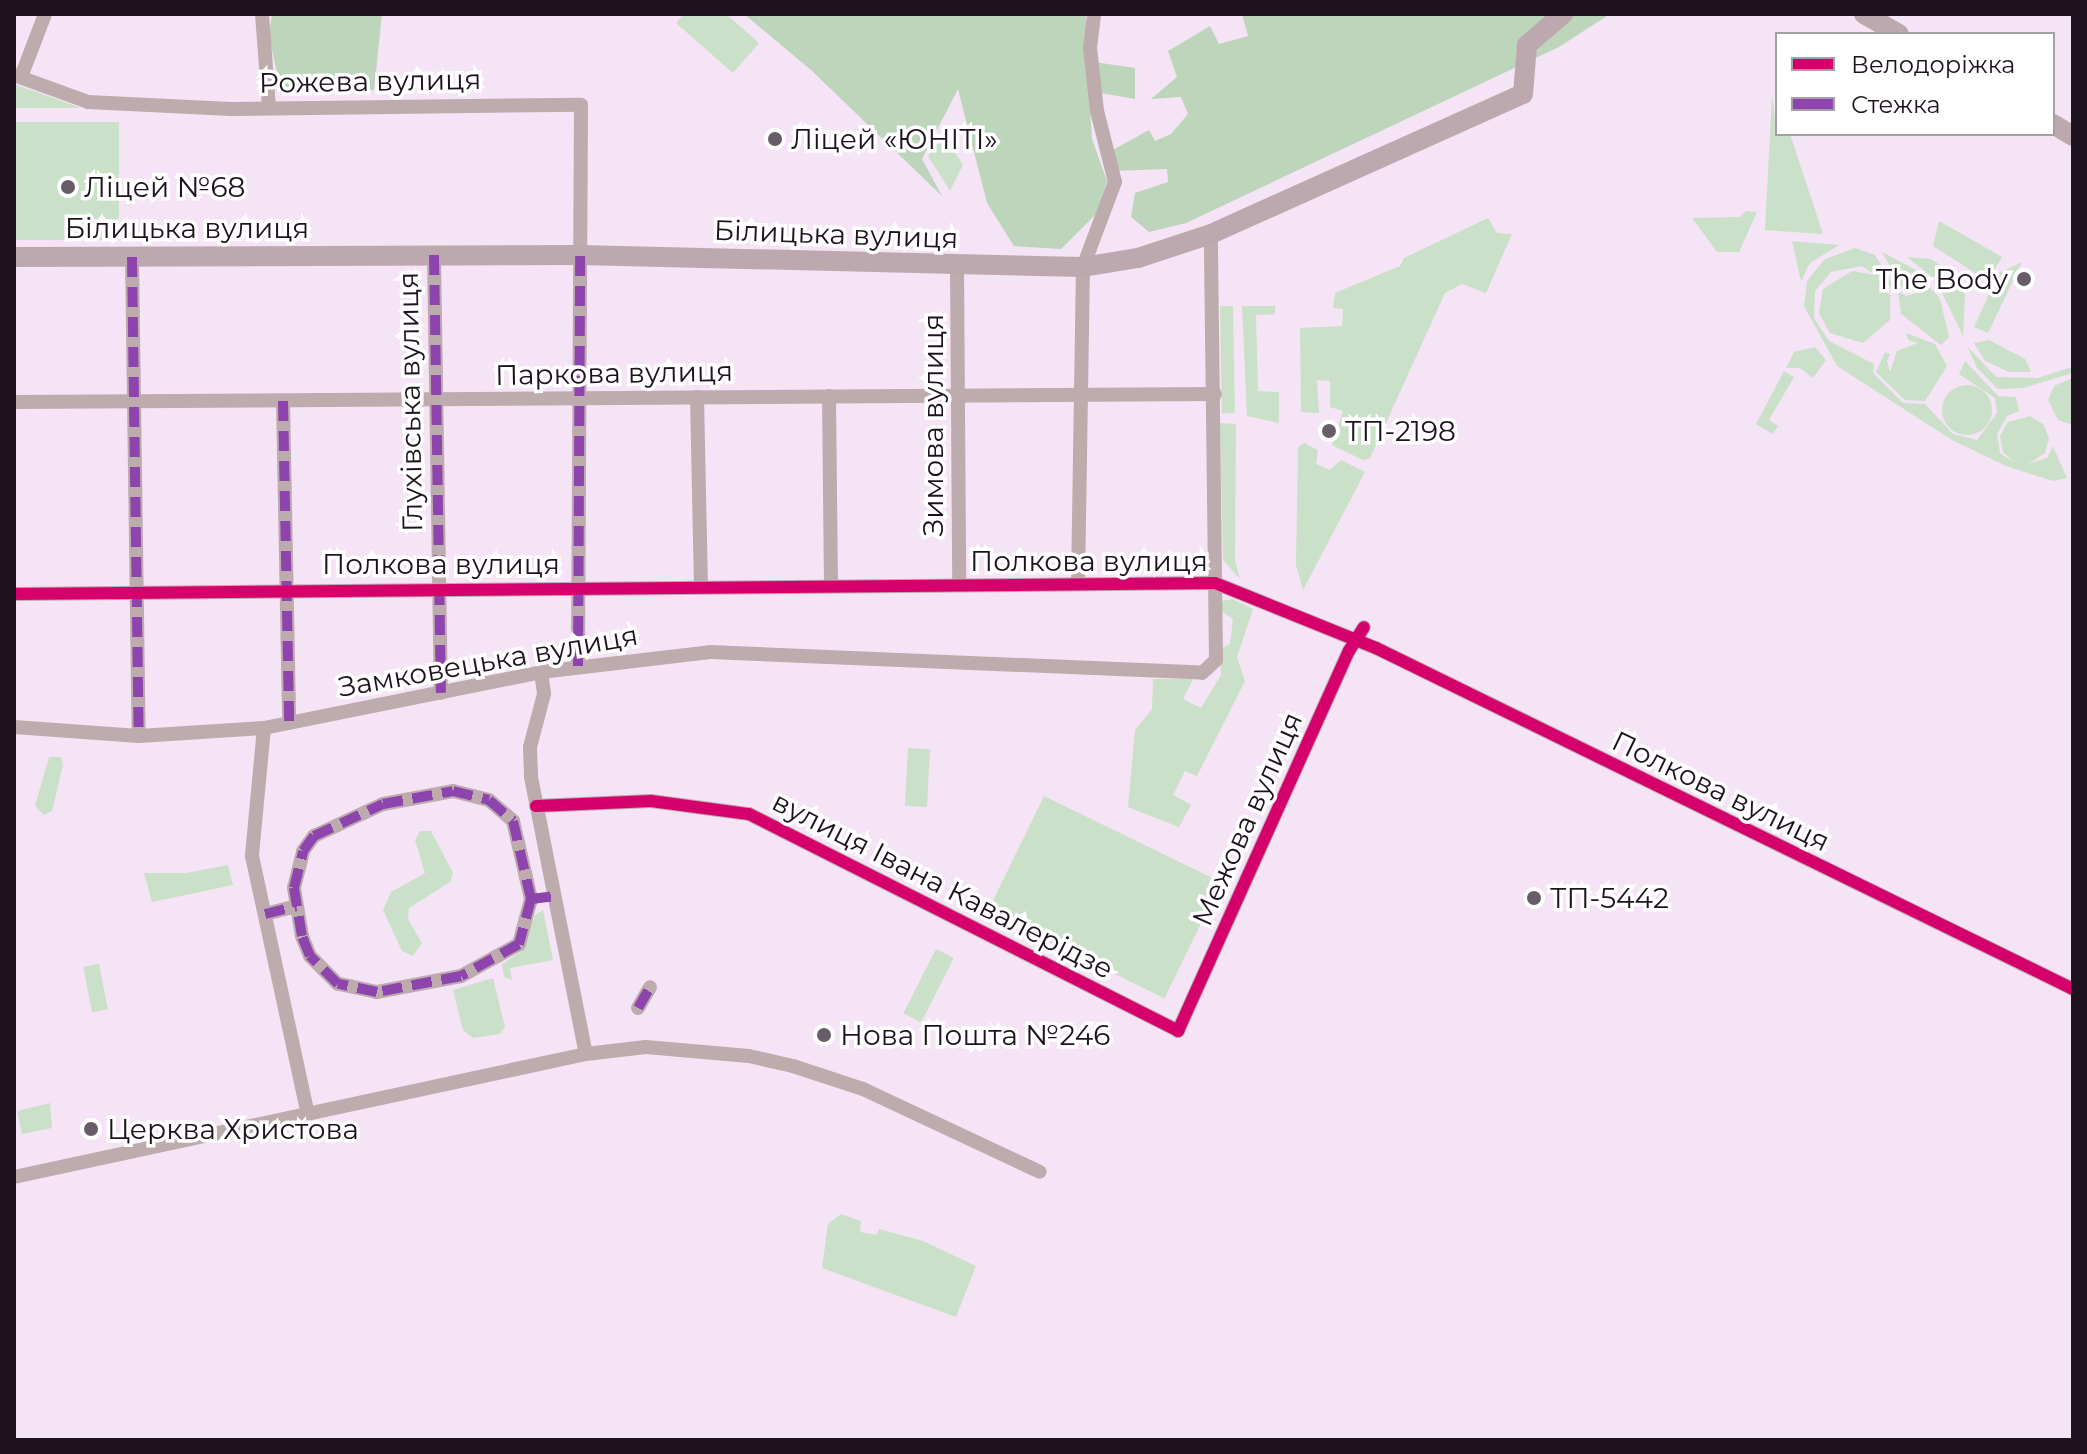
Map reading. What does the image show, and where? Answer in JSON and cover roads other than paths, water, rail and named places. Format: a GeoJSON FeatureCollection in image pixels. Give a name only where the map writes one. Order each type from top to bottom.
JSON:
{"type":"FeatureCollection","features":[{"type":"Feature","properties":{"kind":"main road","name":"Білицька вулиця"},"geometry":{"type":"LineString","coordinates":[[14,257],[580,255],[1083,267],[1138,258],[1211,234],[1523,94],[1527,45],[1563,14]]}},
{"type":"Feature","properties":{"kind":"main road"},"geometry":{"type":"LineString","coordinates":[[1864,14],[1896,32]]}},
{"type":"Feature","properties":{"kind":"main road"},"geometry":{"type":"LineString","coordinates":[[2055,125],[2073,136]]}},
{"type":"Feature","properties":{"kind":"street"},"geometry":{"type":"LineString","coordinates":[[18,76],[45,14]]}},
{"type":"Feature","properties":{"kind":"street"},"geometry":{"type":"LineString","coordinates":[[262,14],[269,108]]}},
{"type":"Feature","properties":{"kind":"street"},"geometry":{"type":"LineString","coordinates":[[1078,584],[1083,267],[1115,182],[1097,111],[1090,48],[1094,14]]}},
{"type":"Feature","properties":{"kind":"street","name":"Рожева вулиця"},"geometry":{"type":"LineString","coordinates":[[18,76],[88,102],[269,108],[581,105],[580,255]]}},
{"type":"Feature","properties":{"kind":"street"},"geometry":{"type":"LineString","coordinates":[[1211,234],[1215,583]]}},
{"type":"Feature","properties":{"kind":"street","name":"Глухівська вулиця"},"geometry":{"type":"LineString","coordinates":[[434,255],[441,693]]}},
{"type":"Feature","properties":{"kind":"street"},"geometry":{"type":"LineString","coordinates":[[578,666],[576,399],[580,255]]}},
{"type":"Feature","properties":{"kind":"street"},"geometry":{"type":"LineString","coordinates":[[132,257],[139,736]]}},
{"type":"Feature","properties":{"kind":"street","name":"Зимова вулиця"},"geometry":{"type":"LineString","coordinates":[[957,265],[959,584]]}},
{"type":"Feature","properties":{"kind":"street","name":"Паркова вулиця"},"geometry":{"type":"LineString","coordinates":[[14,402],[135,404],[1215,394]]}},
{"type":"Feature","properties":{"kind":"street"},"geometry":{"type":"LineString","coordinates":[[829,396],[831,584]]}},
{"type":"Feature","properties":{"kind":"street"},"geometry":{"type":"LineString","coordinates":[[697,397],[701,585]]}},
{"type":"Feature","properties":{"kind":"street"},"geometry":{"type":"LineString","coordinates":[[283,401],[289,589],[289,723]]}},
{"type":"Feature","properties":{"kind":"street","name":"Полкова вулиця"},"geometry":{"type":"LineString","coordinates":[[14,594],[438,587],[1215,583],[1355,641],[2073,989]]}},
{"type":"Feature","properties":{"kind":"street","name":"Замковецька вулиця"},"geometry":{"type":"LineString","coordinates":[[14,727],[139,736],[264,728],[541,672],[710,652],[1190,674],[1210,668],[1216,660],[1215,583]]}},
{"type":"Feature","properties":{"kind":"street","name":"Межова вулиця"},"geometry":{"type":"LineString","coordinates":[[1178,1031],[1364,627]]}},
{"type":"Feature","properties":{"kind":"street"},"geometry":{"type":"LineString","coordinates":[[541,672],[544,694],[530,747],[536,806],[586,1054]]}},
{"type":"Feature","properties":{"kind":"street"},"geometry":{"type":"LineString","coordinates":[[264,728],[262,777],[250,835],[308,1115]]}},
{"type":"Feature","properties":{"kind":"street"},"geometry":{"type":"LineString","coordinates":[[453,791],[489,800],[513,821],[531,899],[528,927],[509,954],[461,976],[377,992],[352,989],[325,975],[310,956],[296,906],[296,869],[314,836],[383,804],[453,791]]}},
{"type":"Feature","properties":{"kind":"street","name":"вулиця Івана Кавалерідзе"},"geometry":{"type":"LineString","coordinates":[[536,806],[651,801],[749,814],[1178,1031]]}},
{"type":"Feature","properties":{"kind":"street"},"geometry":{"type":"LineString","coordinates":[[531,899],[554,896]]}},
{"type":"Feature","properties":{"kind":"street"},"geometry":{"type":"LineString","coordinates":[[265,914],[296,906]]}},
{"type":"Feature","properties":{"kind":"street"},"geometry":{"type":"LineString","coordinates":[[638,1008],[650,987]]}},
{"type":"Feature","properties":{"kind":"street"},"geometry":{"type":"LineString","coordinates":[[14,1177],[586,1054],[646,1047],[694,1050],[793,1066],[863,1089],[1040,1172]]}},
{"type":"Feature","properties":{"kind":"place","name":"Ліцей «ЮНІТІ»"},"geometry":{"type":"Point","coordinates":[775,139]}},
{"type":"Feature","properties":{"kind":"place","name":"Ліцей №68"},"geometry":{"type":"Point","coordinates":[68,187]}},
{"type":"Feature","properties":{"kind":"place","name":"The Body"},"geometry":{"type":"Point","coordinates":[2024,279]}},
{"type":"Feature","properties":{"kind":"place","name":"ТП-2198"},"geometry":{"type":"Point","coordinates":[1329,431]}},
{"type":"Feature","properties":{"kind":"place","name":"ТП-5442"},"geometry":{"type":"Point","coordinates":[1534,898]}},
{"type":"Feature","properties":{"kind":"place","name":"Нова Пошта №246"},"geometry":{"type":"Point","coordinates":[824,1035]}},
{"type":"Feature","properties":{"kind":"place","name":"Церква Христова"},"geometry":{"type":"Point","coordinates":[91,1129]}}]}
